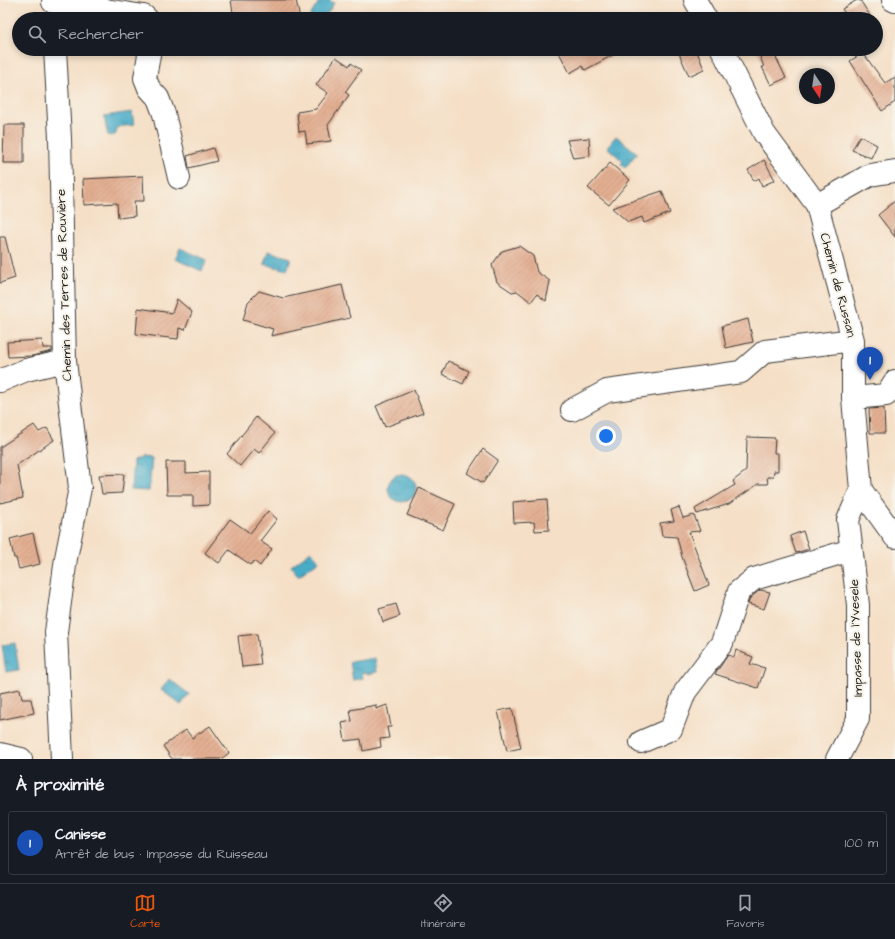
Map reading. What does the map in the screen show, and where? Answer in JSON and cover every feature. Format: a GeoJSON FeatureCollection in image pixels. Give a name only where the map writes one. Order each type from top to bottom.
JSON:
{"type":"FeatureCollection","features":[{"type":"Feature","properties":{"kind":"street"},"geometry":{"type":"LineString","coordinates":[[695,0],[702,12]]}},
{"type":"Feature","properties":{"kind":"street"},"geometry":{"type":"LineString","coordinates":[[53,7],[104,12]]}},
{"type":"Feature","properties":{"kind":"street","name":"Chemin des Terres de Rouvière"},"geometry":{"type":"LineString","coordinates":[[55,56],[60,138],[65,361],[80,488],[66,558],[56,632],[62,759]]}},
{"type":"Feature","properties":{"kind":"street"},"geometry":{"type":"LineString","coordinates":[[149,56],[146,78],[149,88],[158,98],[164,114],[180,178]]}},
{"type":"Feature","properties":{"kind":"street","name":"Chemin de Russan"},"geometry":{"type":"LineString","coordinates":[[726,56],[764,133],[817,205],[853,340],[853,398],[861,490]]}},
{"type":"Feature","properties":{"kind":"street"},"geometry":{"type":"LineString","coordinates":[[817,205],[870,175],[895,171]]}},
{"type":"Feature","properties":{"kind":"street"},"geometry":{"type":"LineString","coordinates":[[572,410],[607,391],[741,372],[766,351],[853,340]]}},
{"type":"Feature","properties":{"kind":"street"},"geometry":{"type":"LineString","coordinates":[[0,381],[26,370],[65,361]]}},
{"type":"Feature","properties":{"kind":"street"},"geometry":{"type":"LineString","coordinates":[[853,398],[886,395],[895,381]]}},
{"type":"Feature","properties":{"kind":"street"},"geometry":{"type":"LineString","coordinates":[[861,490],[895,537]]}},
{"type":"Feature","properties":{"kind":"street","name":"Impasse de l'Yvesele"},"geometry":{"type":"LineString","coordinates":[[837,759],[858,719],[858,604],[848,520],[861,490]]}},
{"type":"Feature","properties":{"kind":"street"},"geometry":{"type":"LineString","coordinates":[[641,742],[672,730],[685,692],[722,643],[739,592],[754,579],[851,550]]}},
{"type":"Feature","properties":{"kind":"street"},"geometry":{"type":"LineString","coordinates":[[0,754],[22,759]]}},
{"type":"Feature","properties":{"kind":"water"},"geometry":{"type":"Polygon","coordinates":[[[320,0],[329,0],[334,3],[328,12],[312,12],[320,0]]]}},
{"type":"Feature","properties":{"kind":"water"},"geometry":{"type":"Polygon","coordinates":[[[132,112],[134,125],[117,127],[116,134],[112,136],[108,135],[104,116],[132,112]]]}},
{"type":"Feature","properties":{"kind":"water"},"geometry":{"type":"Polygon","coordinates":[[[616,136],[637,153],[625,168],[621,164],[623,161],[607,147],[616,136]]]}},
{"type":"Feature","properties":{"kind":"water"},"geometry":{"type":"Polygon","coordinates":[[[180,248],[207,260],[202,271],[175,259],[180,248]]]}},
{"type":"Feature","properties":{"kind":"water"},"geometry":{"type":"Polygon","coordinates":[[[268,251],[291,258],[287,270],[264,264],[268,251]]]}},
{"type":"Feature","properties":{"kind":"water"},"geometry":{"type":"Polygon","coordinates":[[[142,457],[152,458],[149,491],[131,490],[133,461],[142,457]]]}},
{"type":"Feature","properties":{"kind":"water"},"geometry":{"type":"Polygon","coordinates":[[[402,474],[412,478],[416,488],[412,498],[402,502],[392,498],[388,488],[392,478],[402,474]]]}},
{"type":"Feature","properties":{"kind":"water"},"geometry":{"type":"Polygon","coordinates":[[[311,551],[319,561],[298,576],[291,566],[311,551]]]}},
{"type":"Feature","properties":{"kind":"water"},"geometry":{"type":"Polygon","coordinates":[[[15,643],[19,670],[6,672],[2,645],[15,643]]]}},
{"type":"Feature","properties":{"kind":"water"},"geometry":{"type":"Polygon","coordinates":[[[375,658],[377,672],[368,674],[364,672],[362,673],[363,678],[353,680],[350,662],[375,658]]]}},
{"type":"Feature","properties":{"kind":"water"},"geometry":{"type":"Polygon","coordinates":[[[169,679],[189,694],[181,705],[161,690],[169,679]]]}},
{"type":"Feature","properties":{"kind":"building"},"geometry":{"type":"Polygon","coordinates":[[[231,0],[296,0],[299,12],[233,12],[231,0]]]}},
{"type":"Feature","properties":{"kind":"building"},"geometry":{"type":"Polygon","coordinates":[[[857,0],[860,0],[868,12],[844,12],[842,9],[857,0]]]}},
{"type":"Feature","properties":{"kind":"building"},"geometry":{"type":"Polygon","coordinates":[[[561,56],[611,56],[585,70],[582,66],[570,73],[561,56]]]}},
{"type":"Feature","properties":{"kind":"building"},"geometry":{"type":"Polygon","coordinates":[[[680,56],[699,56],[704,69],[689,76],[680,56]]]}},
{"type":"Feature","properties":{"kind":"building"},"geometry":{"type":"Polygon","coordinates":[[[760,56],[775,56],[786,78],[771,85],[762,67],[764,67],[760,56]]]}},
{"type":"Feature","properties":{"kind":"building"},"geometry":{"type":"Polygon","coordinates":[[[858,56],[865,56],[885,83],[895,77],[895,102],[882,111],[850,61],[858,56]]]}},
{"type":"Feature","properties":{"kind":"building"},"geometry":{"type":"Polygon","coordinates":[[[336,57],[349,66],[351,63],[361,70],[345,92],[349,95],[328,125],[331,141],[307,144],[305,131],[299,132],[297,112],[316,109],[328,93],[316,85],[336,57]]]}},
{"type":"Feature","properties":{"kind":"building"},"geometry":{"type":"Polygon","coordinates":[[[4,125],[24,125],[24,163],[3,163],[4,125]]]}},
{"type":"Feature","properties":{"kind":"building"},"geometry":{"type":"Polygon","coordinates":[[[860,136],[877,145],[871,158],[852,150],[860,136]]]}},
{"type":"Feature","properties":{"kind":"building"},"geometry":{"type":"Polygon","coordinates":[[[589,138],[590,156],[573,158],[567,140],[589,138]]]}},
{"type":"Feature","properties":{"kind":"building"},"geometry":{"type":"Polygon","coordinates":[[[213,148],[217,161],[189,168],[187,156],[213,148]]]}},
{"type":"Feature","properties":{"kind":"building"},"geometry":{"type":"Polygon","coordinates":[[[764,160],[775,180],[762,186],[759,178],[754,181],[748,170],[764,160]]]}},
{"type":"Feature","properties":{"kind":"building"},"geometry":{"type":"Polygon","coordinates":[[[610,163],[630,180],[609,205],[588,188],[610,163]]]}},
{"type":"Feature","properties":{"kind":"building"},"geometry":{"type":"Polygon","coordinates":[[[143,176],[144,201],[134,201],[135,216],[118,218],[117,203],[84,205],[83,179],[143,176]]]}},
{"type":"Feature","properties":{"kind":"building"},"geometry":{"type":"Polygon","coordinates":[[[662,191],[670,213],[644,223],[642,217],[628,222],[612,208],[662,191]]]}},
{"type":"Feature","properties":{"kind":"building"},"geometry":{"type":"Polygon","coordinates":[[[895,201],[895,237],[878,215],[895,201]]]}},
{"type":"Feature","properties":{"kind":"building"},"geometry":{"type":"Polygon","coordinates":[[[0,237],[5,237],[15,278],[0,283],[0,237]]]}},
{"type":"Feature","properties":{"kind":"building"},"geometry":{"type":"Polygon","coordinates":[[[519,246],[533,256],[537,272],[550,281],[546,301],[537,294],[531,302],[517,291],[512,292],[497,282],[492,265],[502,251],[519,246]]]}},
{"type":"Feature","properties":{"kind":"building"},"geometry":{"type":"Polygon","coordinates":[[[342,285],[350,318],[271,336],[273,329],[243,320],[248,302],[259,291],[283,298],[342,285]]]}},
{"type":"Feature","properties":{"kind":"building"},"geometry":{"type":"Polygon","coordinates":[[[177,299],[192,312],[185,330],[179,328],[178,339],[136,334],[138,308],[172,313],[177,299]]]}},
{"type":"Feature","properties":{"kind":"building"},"geometry":{"type":"Polygon","coordinates":[[[748,319],[753,342],[726,348],[722,326],[748,319]]]}},
{"type":"Feature","properties":{"kind":"building"},"geometry":{"type":"Polygon","coordinates":[[[42,340],[43,348],[52,348],[52,351],[32,356],[8,357],[7,342],[42,340]]]}},
{"type":"Feature","properties":{"kind":"building"},"geometry":{"type":"Polygon","coordinates":[[[448,361],[469,371],[463,384],[442,374],[448,361]]]}},
{"type":"Feature","properties":{"kind":"building"},"geometry":{"type":"Polygon","coordinates":[[[414,390],[423,413],[385,427],[376,406],[414,390]]]}},
{"type":"Feature","properties":{"kind":"building"},"geometry":{"type":"Polygon","coordinates":[[[884,408],[885,433],[870,433],[869,409],[884,408]]]}},
{"type":"Feature","properties":{"kind":"building"},"geometry":{"type":"Polygon","coordinates":[[[256,417],[275,433],[259,453],[254,449],[240,466],[227,454],[256,417]]]}},
{"type":"Feature","properties":{"kind":"building"},"geometry":{"type":"Polygon","coordinates":[[[34,425],[39,432],[47,428],[54,440],[17,465],[23,498],[0,503],[0,447],[34,425]]]}},
{"type":"Feature","properties":{"kind":"building"},"geometry":{"type":"Polygon","coordinates":[[[747,437],[775,438],[774,453],[778,453],[778,471],[774,471],[773,477],[767,477],[768,484],[758,484],[729,504],[697,514],[695,509],[735,485],[733,481],[746,471],[747,437]]]}},
{"type":"Feature","properties":{"kind":"building"},"geometry":{"type":"Polygon","coordinates":[[[483,449],[498,460],[483,483],[467,473],[483,449]]]}},
{"type":"Feature","properties":{"kind":"building"},"geometry":{"type":"Polygon","coordinates":[[[166,462],[186,462],[186,473],[209,472],[209,505],[193,506],[193,495],[167,495],[166,462]]]}},
{"type":"Feature","properties":{"kind":"building"},"geometry":{"type":"Polygon","coordinates":[[[124,474],[122,493],[102,494],[99,475],[124,474]]]}},
{"type":"Feature","properties":{"kind":"building"},"geometry":{"type":"Polygon","coordinates":[[[419,488],[455,504],[443,530],[407,515],[419,488]]]}},
{"type":"Feature","properties":{"kind":"building"},"geometry":{"type":"Polygon","coordinates":[[[547,499],[549,530],[535,531],[534,522],[514,523],[513,502],[547,499]]]}},
{"type":"Feature","properties":{"kind":"building"},"geometry":{"type":"Polygon","coordinates":[[[679,507],[683,518],[694,515],[700,531],[689,532],[709,585],[695,591],[682,557],[677,537],[662,536],[660,523],[674,521],[671,510],[679,507]]]}},
{"type":"Feature","properties":{"kind":"building"},"geometry":{"type":"Polygon","coordinates":[[[268,511],[277,519],[260,541],[272,549],[260,566],[254,561],[251,565],[229,550],[219,563],[205,553],[230,519],[250,533],[268,511]]]}},
{"type":"Feature","properties":{"kind":"building"},"geometry":{"type":"Polygon","coordinates":[[[803,531],[809,549],[796,553],[790,536],[803,531]]]}},
{"type":"Feature","properties":{"kind":"building"},"geometry":{"type":"Polygon","coordinates":[[[33,533],[40,564],[19,569],[16,558],[14,558],[10,539],[33,533]]]}},
{"type":"Feature","properties":{"kind":"building"},"geometry":{"type":"Polygon","coordinates":[[[760,590],[770,592],[764,609],[748,604],[750,598],[760,590]]]}},
{"type":"Feature","properties":{"kind":"building"},"geometry":{"type":"Polygon","coordinates":[[[396,604],[400,616],[383,622],[379,609],[396,604]]]}},
{"type":"Feature","properties":{"kind":"building"},"geometry":{"type":"Polygon","coordinates":[[[257,634],[261,665],[242,667],[238,636],[257,634]]]}},
{"type":"Feature","properties":{"kind":"building"},"geometry":{"type":"Polygon","coordinates":[[[736,650],[753,657],[750,664],[765,668],[758,688],[715,674],[728,655],[734,657],[736,650]]]}},
{"type":"Feature","properties":{"kind":"building"},"geometry":{"type":"Polygon","coordinates":[[[20,689],[22,699],[31,699],[34,713],[0,720],[0,693],[20,689]]]}},
{"type":"Feature","properties":{"kind":"building"},"geometry":{"type":"Polygon","coordinates":[[[376,705],[376,709],[387,705],[391,727],[387,727],[389,738],[380,739],[381,747],[363,751],[361,739],[345,741],[342,723],[352,721],[350,710],[376,705]]]}},
{"type":"Feature","properties":{"kind":"building"},"geometry":{"type":"Polygon","coordinates":[[[512,708],[521,748],[507,751],[498,711],[512,708]]]}},
{"type":"Feature","properties":{"kind":"building"},"geometry":{"type":"Polygon","coordinates":[[[210,726],[229,753],[221,759],[172,759],[163,746],[186,730],[192,738],[210,726]]]}},
{"type":"Feature","properties":{"kind":"place","name":"Canisse"},"geometry":{"type":"Point","coordinates":[870,380]}}]}
